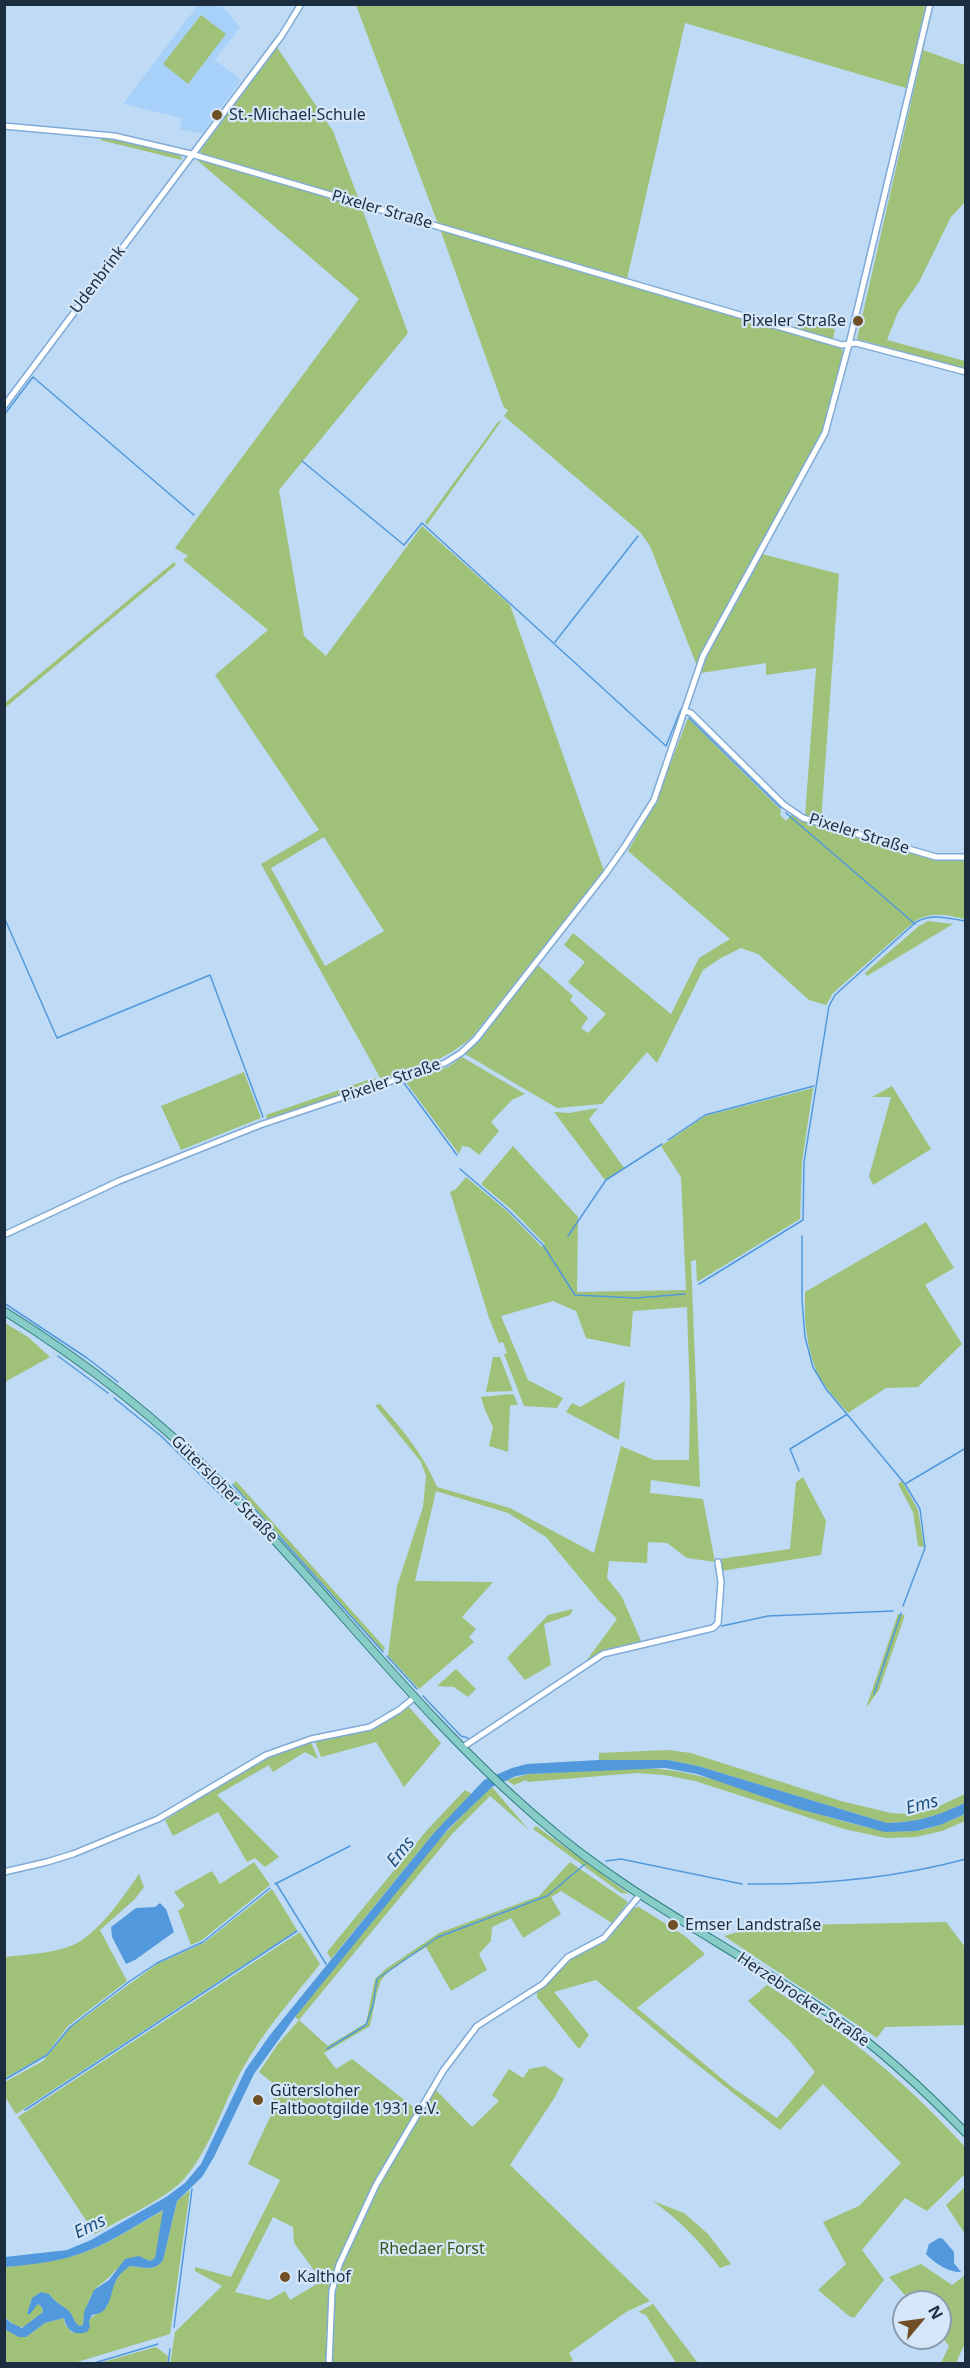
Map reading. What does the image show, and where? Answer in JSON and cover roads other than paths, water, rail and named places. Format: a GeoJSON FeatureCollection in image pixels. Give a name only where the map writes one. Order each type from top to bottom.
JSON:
{"type":"FeatureCollection","features":[{"type":"Feature","properties":{"kind":"main road","name":"Gütersloher Straße"},"geometry":{"type":"LineString","coordinates":[[4,1311],[82,1363],[166,1430],[228,1491],[415,1698],[487,1772]]}},
{"type":"Feature","properties":{"kind":"main road","name":"Herzebrocker Straße"},"geometry":{"type":"LineString","coordinates":[[487,1772],[584,1856],[640,1895],[776,1978],[838,2019],[905,2074],[966,2133]]}},
{"type":"Feature","properties":{"kind":"street","name":"Udenbrink"},"geometry":{"type":"LineString","coordinates":[[4,406],[282,34],[301,4]]}},
{"type":"Feature","properties":{"kind":"street","name":"Pixeler Straße"},"geometry":{"type":"LineString","coordinates":[[4,1235],[119,1181],[177,1157],[260,1125],[445,1063],[461,1053],[476,1039],[626,846],[654,800],[703,656],[825,433],[849,344],[930,4]]}},
{"type":"Feature","properties":{"kind":"street"},"geometry":{"type":"LineString","coordinates":[[4,126],[114,136],[191,154]]}},
{"type":"Feature","properties":{"kind":"street","name":"Pixeler Straße"},"geometry":{"type":"LineString","coordinates":[[191,154],[842,345],[856,343],[966,372]]}},
{"type":"Feature","properties":{"kind":"street","name":"Pixeler Straße"},"geometry":{"type":"LineString","coordinates":[[685,711],[691,713],[784,805],[803,818],[936,857],[966,857]]}},
{"type":"Feature","properties":{"kind":"street"},"geometry":{"type":"LineString","coordinates":[[463,1747],[603,1654],[713,1628],[718,1623],[721,1582],[718,1562]]}},
{"type":"Feature","properties":{"kind":"street"},"geometry":{"type":"LineString","coordinates":[[4,1872],[47,1862],[121,1835],[158,1819],[266,1755],[311,1738],[369,1727],[415,1698]]}},
{"type":"Feature","properties":{"kind":"street"},"geometry":{"type":"LineString","coordinates":[[329,2364],[332,2291],[339,2265],[376,2185],[443,2072],[477,2026],[543,1984],[568,1957],[604,1938],[640,1895]]}},
{"type":"Feature","properties":{"kind":"waterway"},"geometry":{"type":"LineString","coordinates":[[4,415],[33,377],[194,515]]}},
{"type":"Feature","properties":{"kind":"waterway"},"geometry":{"type":"LineString","coordinates":[[302,461],[404,545],[422,523],[666,746],[681,709]]}},
{"type":"Feature","properties":{"kind":"waterway"},"geometry":{"type":"LineString","coordinates":[[555,642],[638,536]]}},
{"type":"Feature","properties":{"kind":"waterway"},"geometry":{"type":"LineString","coordinates":[[689,718],[781,808]]}},
{"type":"Feature","properties":{"kind":"waterway"},"geometry":{"type":"LineString","coordinates":[[786,813],[915,924]]}},
{"type":"Feature","properties":{"kind":"waterway"},"geometry":{"type":"LineString","coordinates":[[4,917],[57,1038],[210,975],[263,1117]]}},
{"type":"Feature","properties":{"kind":"waterway"},"geometry":{"type":"LineString","coordinates":[[699,1284],[803,1220],[804,1162],[829,1006],[835,995],[916,922],[934,917],[966,921]]}},
{"type":"Feature","properties":{"kind":"waterway"},"geometry":{"type":"LineString","coordinates":[[404,1083],[457,1155]]}},
{"type":"Feature","properties":{"kind":"waterway"},"geometry":{"type":"LineString","coordinates":[[668,1140],[705,1115],[814,1086]]}},
{"type":"Feature","properties":{"kind":"waterway"},"geometry":{"type":"LineString","coordinates":[[568,1236],[606,1180],[662,1144]]}},
{"type":"Feature","properties":{"kind":"waterway"},"geometry":{"type":"LineString","coordinates":[[460,1169],[508,1210],[543,1245],[575,1295],[636,1298],[685,1294]]}},
{"type":"Feature","properties":{"kind":"waterway"},"geometry":{"type":"LineString","coordinates":[[802,1236],[802,1300],[805,1337],[813,1367],[826,1389],[905,1484],[920,1509],[925,1548],[903,1606]]}},
{"type":"Feature","properties":{"kind":"waterway"},"geometry":{"type":"LineString","coordinates":[[4,1303],[87,1358],[118,1382]]}},
{"type":"Feature","properties":{"kind":"waterway"},"geometry":{"type":"LineString","coordinates":[[58,1356],[108,1393]]}},
{"type":"Feature","properties":{"kind":"waterway"},"geometry":{"type":"LineString","coordinates":[[114,1398],[161,1436],[226,1500]]}},
{"type":"Feature","properties":{"kind":"waterway"},"geometry":{"type":"LineString","coordinates":[[799,1471],[790,1449],[846,1415]]}},
{"type":"Feature","properties":{"kind":"waterway"},"geometry":{"type":"LineString","coordinates":[[905,1484],[966,1448]]}},
{"type":"Feature","properties":{"kind":"waterway"},"geometry":{"type":"LineString","coordinates":[[233,1485],[383,1652]]}},
{"type":"Feature","properties":{"kind":"waterway"},"geometry":{"type":"LineString","coordinates":[[722,1626],[768,1616],[893,1611]]}},
{"type":"Feature","properties":{"kind":"waterway"},"geometry":{"type":"LineString","coordinates":[[874,1694],[901,1613]]}},
{"type":"Feature","properties":{"kind":"waterway"},"geometry":{"type":"LineString","coordinates":[[387,1656],[417,1689]]}},
{"type":"Feature","properties":{"kind":"waterway"},"geometry":{"type":"LineString","coordinates":[[423,1696],[461,1736],[468,1738]]}},
{"type":"Feature","properties":{"kind":"waterway"},"geometry":{"type":"LineString","coordinates":[[275,1884],[350,1846]]}},
{"type":"Feature","properties":{"kind":"waterway"},"geometry":{"type":"LineString","coordinates":[[606,1861],[621,1859],[742,1884]]}},
{"type":"Feature","properties":{"kind":"waterway"},"geometry":{"type":"LineString","coordinates":[[748,1884],[803,1883],[885,1876],[966,1859]]}},
{"type":"Feature","properties":{"kind":"waterway"},"geometry":{"type":"LineString","coordinates":[[327,2049],[366,2025],[373,2005],[377,1979],[438,1937],[547,1896],[585,1864]]}},
{"type":"Feature","properties":{"kind":"waterway"},"geometry":{"type":"LineString","coordinates":[[276,1883],[326,1964]]}},
{"type":"Feature","properties":{"kind":"waterway"},"geometry":{"type":"LineString","coordinates":[[4,2080],[47,2055],[70,2027],[130,1981],[157,1963],[203,1942],[270,1888]]}},
{"type":"Feature","properties":{"kind":"waterway"},"geometry":{"type":"LineString","coordinates":[[25,2110],[297,1931]]}},
{"type":"Feature","properties":{"kind":"waterway"},"geometry":{"type":"LineString","coordinates":[[174,2327],[192,2189]]}},
{"type":"Feature","properties":{"kind":"waterway"},"geometry":{"type":"LineString","coordinates":[[91,2364],[158,2344]]}},
{"type":"Feature","properties":{"kind":"waterway"},"geometry":{"type":"LineString","coordinates":[[168,2364],[170,2349]]}},
{"type":"Feature","properties":{"kind":"place","name":"St.-Michael-Schule"},"geometry":{"type":"Point","coordinates":[217,115]}},
{"type":"Feature","properties":{"kind":"place","name":"Pixeler Straße"},"geometry":{"type":"Point","coordinates":[858,321]}},
{"type":"Feature","properties":{"kind":"place","name":"Emser Landstraße"},"geometry":{"type":"Point","coordinates":[673,1925]}},
{"type":"Feature","properties":{"kind":"place","name":"Gütersloher Faltbootgilde 1931 e.V."},"geometry":{"type":"Point","coordinates":[258,2100]}},
{"type":"Feature","properties":{"kind":"place","name":"Kalthof"},"geometry":{"type":"Point","coordinates":[285,2277]}},
{"type":"Feature","properties":{"kind":"water label","name":"Ems"},"geometry":{"type":"Point","coordinates":[922,1805]}},
{"type":"Feature","properties":{"kind":"water label","name":"Ems"},"geometry":{"type":"Point","coordinates":[401,1852]}},
{"type":"Feature","properties":{"kind":"water label","name":"Ems"},"geometry":{"type":"Point","coordinates":[90,2227]}},
{"type":"Feature","properties":{"kind":"park label","name":"Rhedaer Forst"},"geometry":{"type":"Point","coordinates":[432,2249]}}]}
